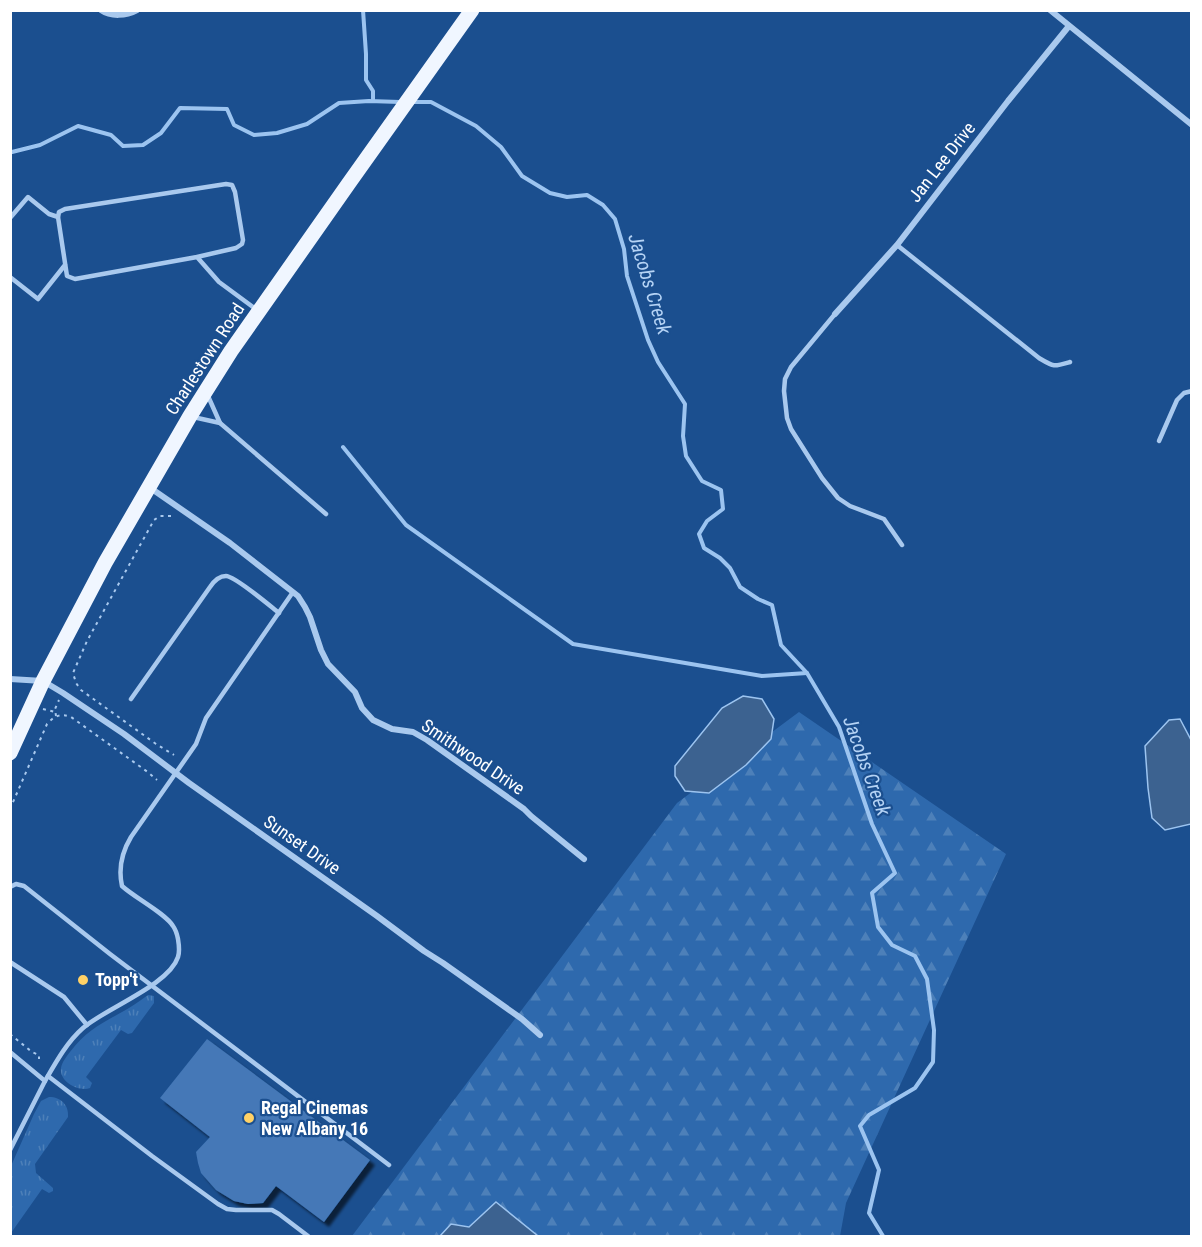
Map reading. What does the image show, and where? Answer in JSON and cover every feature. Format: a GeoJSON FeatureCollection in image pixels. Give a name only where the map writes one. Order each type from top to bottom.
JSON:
{"type":"FeatureCollection","features":[{"type":"Feature","properties":{"kind":"main road","name":"Charlestown Road"},"geometry":{"type":"LineString","coordinates":[[10,753],[43,681],[105,563],[190,416],[259,312],[472,10]]}},
{"type":"Feature","properties":{"kind":"street"},"geometry":{"type":"LineString","coordinates":[[101,10],[105,13],[120,15],[136,10]]}},
{"type":"Feature","properties":{"kind":"street"},"geometry":{"type":"LineString","coordinates":[[1050,10],[1191,125]]}},
{"type":"Feature","properties":{"kind":"street","name":"Jan Lee Drive"},"geometry":{"type":"LineString","coordinates":[[835,314],[897,245],[1069,26]]}},
{"type":"Feature","properties":{"kind":"street","name":"Smithwood Drive"},"geometry":{"type":"LineString","coordinates":[[148,487],[230,543],[298,596],[305,607],[328,664],[355,692],[362,708],[373,720],[392,729],[413,732],[427,740],[524,809],[584,859]]}},
{"type":"Feature","properties":{"kind":"street"},"geometry":{"type":"LineString","coordinates":[[10,679],[43,681]]}},
{"type":"Feature","properties":{"kind":"street","name":"Sunset Drive"},"geometry":{"type":"LineString","coordinates":[[43,681],[124,734],[175,773],[522,1019],[540,1035]]}},
{"type":"Feature","properties":{"kind":"lane"},"geometry":{"type":"LineString","coordinates":[[226,184],[232,185],[235,192],[243,240],[237,248],[75,279],[67,276],[58,217],[59,212],[65,209],[226,184]]}},
{"type":"Feature","properties":{"kind":"lane"},"geometry":{"type":"LineString","coordinates":[[10,218],[28,197],[49,214],[58,217]]}},
{"type":"Feature","properties":{"kind":"lane"},"geometry":{"type":"LineString","coordinates":[[897,245],[1039,358],[1056,366],[1070,362]]}},
{"type":"Feature","properties":{"kind":"lane"},"geometry":{"type":"LineString","coordinates":[[197,257],[219,282],[259,312]]}},
{"type":"Feature","properties":{"kind":"lane"},"geometry":{"type":"LineString","coordinates":[[10,277],[38,299],[65,265]]}},
{"type":"Feature","properties":{"kind":"lane"},"geometry":{"type":"LineString","coordinates":[[835,314],[791,367],[785,379],[784,391],[791,429],[822,478],[838,498],[850,506],[884,519],[902,546]]}},
{"type":"Feature","properties":{"kind":"lane"},"geometry":{"type":"LineString","coordinates":[[1159,441],[1177,399],[1191,391]]}},
{"type":"Feature","properties":{"kind":"lane"},"geometry":{"type":"LineString","coordinates":[[206,392],[220,423],[326,514]]}},
{"type":"Feature","properties":{"kind":"lane"},"geometry":{"type":"LineString","coordinates":[[190,416],[220,423]]}},
{"type":"Feature","properties":{"kind":"lane"},"geometry":{"type":"LineString","coordinates":[[131,699],[218,579],[225,576],[234,579],[279,613]]}},
{"type":"Feature","properties":{"kind":"lane"},"geometry":{"type":"LineString","coordinates":[[10,1150],[46,1078],[69,1043],[87,1025],[151,986],[175,965],[179,956],[179,948],[176,930],[170,921],[122,886],[121,865],[126,846],[196,744],[206,718],[293,592]]}},
{"type":"Feature","properties":{"kind":"lane"},"geometry":{"type":"LineString","coordinates":[[10,887],[16,884],[24,886],[151,986],[389,1165]]}},
{"type":"Feature","properties":{"kind":"lane"},"geometry":{"type":"LineString","coordinates":[[10,962],[64,997],[87,1025]]}},
{"type":"Feature","properties":{"kind":"lane"},"geometry":{"type":"LineString","coordinates":[[10,1052],[218,1204],[227,1209],[272,1210],[308,1236]]}},
{"type":"Feature","properties":{"kind":"path"},"geometry":{"type":"LineString","coordinates":[[171,516],[164,515],[154,520],[87,641],[73,674],[81,690],[174,755]]}},
{"type":"Feature","properties":{"kind":"path"},"geometry":{"type":"LineString","coordinates":[[10,809],[47,724],[52,718],[60,715],[71,717],[157,780]]}},
{"type":"Feature","properties":{"kind":"path"},"geometry":{"type":"LineString","coordinates":[[10,1034],[39,1055],[39,1059]]}},
{"type":"Feature","properties":{"kind":"green space"},"geometry":{"type":"Polygon","coordinates":[[[799,712],[1006,854],[846,1203],[840,1236],[352,1236],[677,803],[799,712]]]}},
{"type":"Feature","properties":{"kind":"green space"},"geometry":{"type":"Polygon","coordinates":[[[148,995],[154,996],[154,1003],[132,1033],[128,1034],[121,1030],[86,1077],[92,1083],[90,1088],[81,1089],[66,1082],[61,1073],[62,1066],[66,1057],[83,1037],[148,995]]]}},
{"type":"Feature","properties":{"kind":"green space"},"geometry":{"type":"Polygon","coordinates":[[[49,1097],[57,1098],[63,1103],[68,1113],[68,1117],[35,1164],[36,1173],[53,1188],[53,1191],[49,1193],[42,1189],[11,1233],[11,1166],[41,1101],[49,1097]]]}},
{"type":"Feature","properties":{"kind":"shaded area"},"geometry":{"type":"Polygon","coordinates":[[[743,696],[762,699],[774,719],[771,739],[746,765],[709,793],[685,791],[675,776],[675,766],[722,708],[743,696]]]}},
{"type":"Feature","properties":{"kind":"shaded area"},"geometry":{"type":"Polygon","coordinates":[[[1180,719],[1191,740],[1191,824],[1165,830],[1152,818],[1145,746],[1169,720],[1180,719]]]}},
{"type":"Feature","properties":{"kind":"shaded area"},"geometry":{"type":"Polygon","coordinates":[[[496,1202],[538,1236],[440,1236],[451,1224],[469,1227],[496,1202]]]}},
{"type":"Feature","properties":{"kind":"building","name":"Regal Cinemas New Albany 16"},"geometry":{"type":"Polygon","coordinates":[[[207,1039],[370,1160],[324,1222],[276,1186],[263,1203],[248,1204],[234,1201],[216,1190],[201,1173],[196,1152],[210,1137],[160,1098],[207,1039]]]}},
{"type":"Feature","properties":{"kind":"waterway"},"geometry":{"type":"LineString","coordinates":[[363,10],[366,80],[373,91],[373,101]]}},
{"type":"Feature","properties":{"kind":"waterway","name":"Jacobs Creek"},"geometry":{"type":"LineString","coordinates":[[10,151],[40,145],[78,126],[111,135],[123,146],[143,145],[161,133],[180,108],[227,109],[234,125],[254,135],[277,133],[307,124],[339,103],[400,102]]}},
{"type":"Feature","properties":{"kind":"waterway","name":"Jacobs Creek"},"geometry":{"type":"LineString","coordinates":[[411,102],[431,102],[476,126],[501,147],[522,176],[550,193],[567,197],[587,195],[603,205],[615,219],[624,249],[627,276],[648,340],[658,362],[685,404],[683,436],[686,456],[702,481],[721,490],[723,509],[707,521],[699,534],[704,548],[720,558],[730,568],[740,587],[772,605],[781,645],[807,673],[839,727],[872,824],[895,873],[872,893],[878,927],[892,945],[915,956],[927,979],[934,1030],[933,1062],[915,1088],[869,1115],[860,1126],[879,1170],[869,1213],[883,1236]]}},
{"type":"Feature","properties":{"kind":"waterway"},"geometry":{"type":"LineString","coordinates":[[343,447],[406,525],[573,644],[762,676],[807,673]]}},
{"type":"Feature","properties":{"kind":"place","name":"Topp't"},"geometry":{"type":"Point","coordinates":[83,980]}},
{"type":"Feature","properties":{"kind":"place","name":"Regal Cinemas New Albany 16"},"geometry":{"type":"Point","coordinates":[249,1118]}}]}
